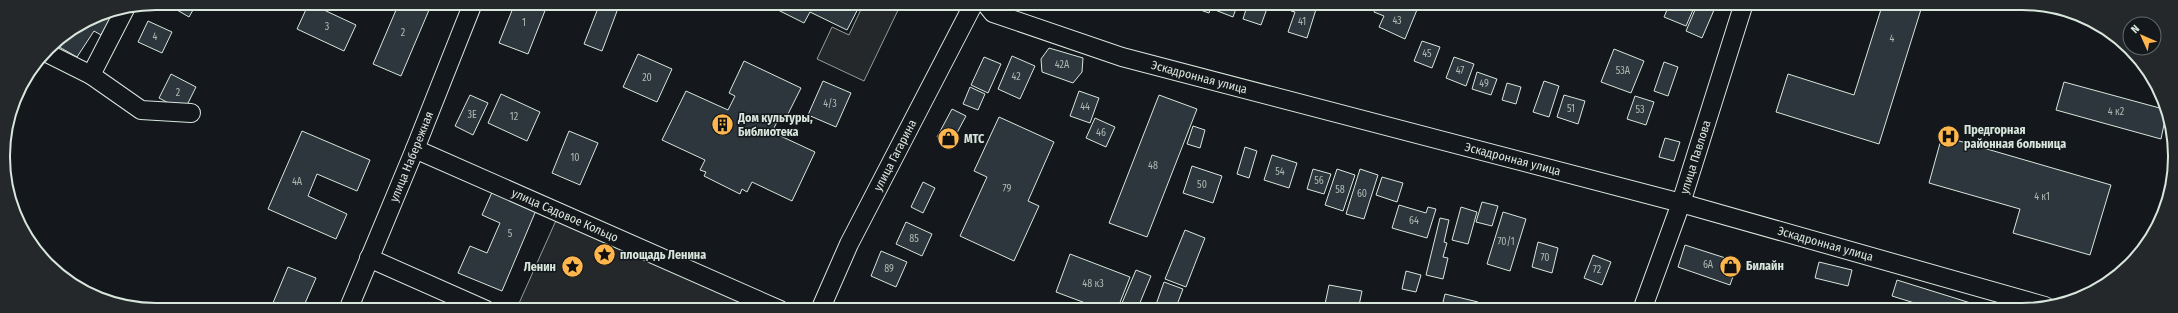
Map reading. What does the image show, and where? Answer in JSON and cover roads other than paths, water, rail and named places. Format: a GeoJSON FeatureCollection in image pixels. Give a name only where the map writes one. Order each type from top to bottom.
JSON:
{"type":"FeatureCollection","features":[{"type":"Feature","properties":{"kind":"street","name":"улица Набережная"},"geometry":{"type":"LineString","coordinates":[[351,303],[415,149],[470,10]]}},
{"type":"Feature","properties":{"kind":"street","name":"улица Гагарина"},"geometry":{"type":"LineString","coordinates":[[823,303],[849,244],[970,10]]}},
{"type":"Feature","properties":{"kind":"street","name":"Эскадронная улица"},"geometry":{"type":"LineString","coordinates":[[991,10],[993,13],[1122,57],[1681,203],[2034,303]]}},
{"type":"Feature","properties":{"kind":"street","name":"улица Павлова"},"geometry":{"type":"LineString","coordinates":[[1645,303],[1681,203],[1742,10]]}},
{"type":"Feature","properties":{"kind":"street"},"geometry":{"type":"LineString","coordinates":[[91,75],[122,14]]}},
{"type":"Feature","properties":{"kind":"street"},"geometry":{"type":"LineString","coordinates":[[51,55],[91,75],[141,110],[191,113]]}},
{"type":"Feature","properties":{"kind":"street","name":"улица Садовое Кольцо"},"geometry":{"type":"LineString","coordinates":[[415,149],[764,303]]}},
{"type":"Feature","properties":{"kind":"street"},"geometry":{"type":"LineString","coordinates":[[369,258],[470,303]]}},
{"type":"Feature","properties":{"kind":"place","name":"Дом культуры, Библиотека"},"geometry":{"type":"Point","coordinates":[722,125]}},
{"type":"Feature","properties":{"kind":"place","name":"Предгорная районная больница"},"geometry":{"type":"Point","coordinates":[1949,137]}},
{"type":"Feature","properties":{"kind":"place","name":"МТС"},"geometry":{"type":"Point","coordinates":[949,139]}},
{"type":"Feature","properties":{"kind":"place","name":"площадь Ленина"},"geometry":{"type":"Point","coordinates":[605,255]}},
{"type":"Feature","properties":{"kind":"place","name":"Билайн"},"geometry":{"type":"Point","coordinates":[1731,266]}},
{"type":"Feature","properties":{"kind":"place","name":"Ленин"},"geometry":{"type":"Point","coordinates":[572,267]}}]}
